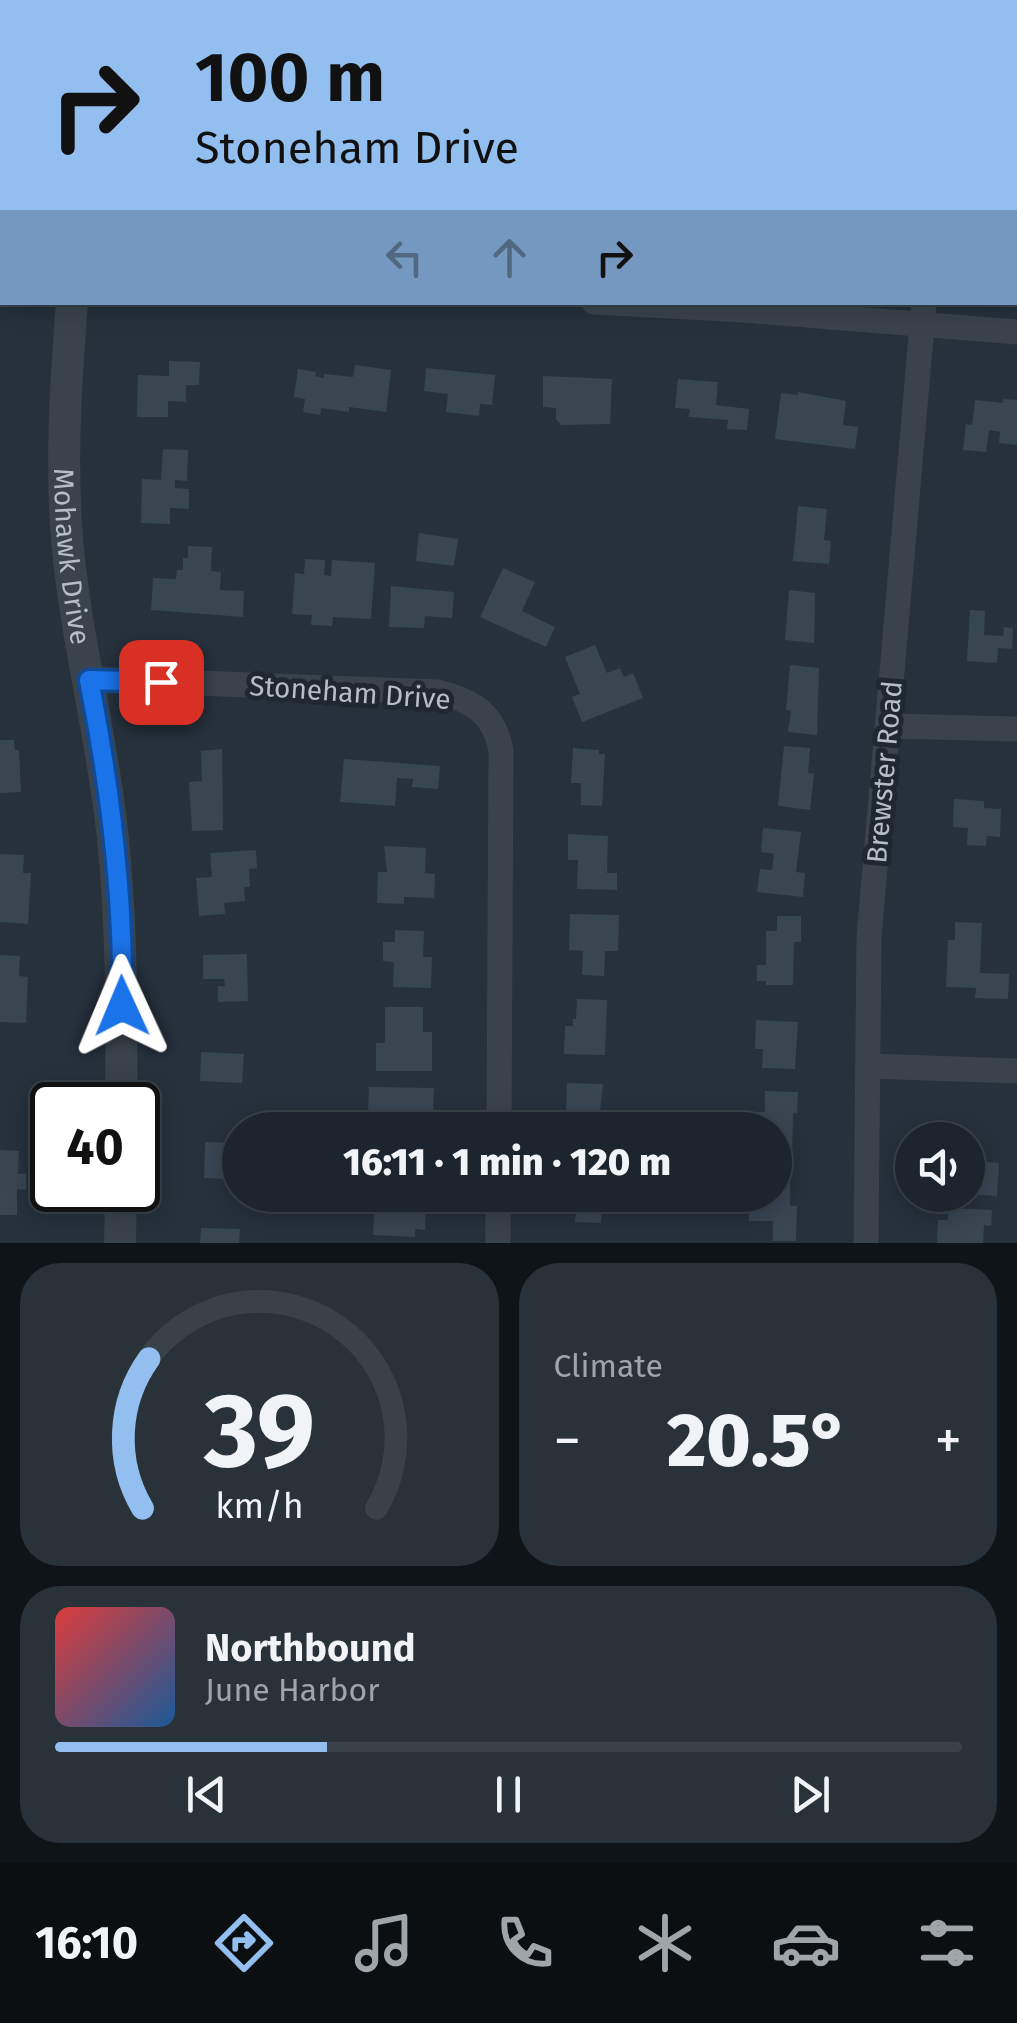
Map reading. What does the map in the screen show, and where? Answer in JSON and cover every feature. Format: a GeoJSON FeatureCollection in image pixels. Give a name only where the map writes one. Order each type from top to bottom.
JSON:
{"type":"FeatureCollection","features":[{"type":"Feature","properties":{"kind":"street","name":"Mohawk Drive"},"geometry":{"type":"LineString","coordinates":[[72,305],[65,486],[70,574],[101,739],[113,842],[123,973],[122,1082]]}},
{"type":"Feature","properties":{"kind":"street"},"geometry":{"type":"LineString","coordinates":[[683,305],[922,313],[1017,332]]}},
{"type":"Feature","properties":{"kind":"street","name":"Brewster Road"},"geometry":{"type":"LineString","coordinates":[[866,1243],[870,937],[922,313]]}},
{"type":"Feature","properties":{"kind":"street","name":"Stoneham Drive"},"geometry":{"type":"LineString","coordinates":[[89,680],[438,692],[482,709],[492,721],[502,750],[499,1112]]}},
{"type":"Feature","properties":{"kind":"street"},"geometry":{"type":"LineString","coordinates":[[888,726],[1017,729]]}},
{"type":"Feature","properties":{"kind":"street"},"geometry":{"type":"LineString","coordinates":[[868,1066],[1017,1071]]}},
{"type":"Feature","properties":{"kind":"street"},"geometry":{"type":"LineString","coordinates":[[120,1243],[121,1212]]}},
{"type":"Feature","properties":{"kind":"street"},"geometry":{"type":"LineString","coordinates":[[498,1212],[498,1243]]}},
{"type":"Feature","properties":{"kind":"building"},"geometry":{"type":"Polygon","coordinates":[[[169,361],[200,362],[199,385],[186,385],[186,402],[168,401],[168,417],[137,417],[138,375],[169,376],[169,361]]]}},
{"type":"Feature","properties":{"kind":"building"},"geometry":{"type":"Polygon","coordinates":[[[355,365],[391,370],[386,412],[349,407],[349,412],[321,408],[320,415],[303,412],[305,399],[294,397],[298,369],[316,372],[315,376],[324,378],[324,374],[353,377],[355,365]]]}},
{"type":"Feature","properties":{"kind":"building"},"geometry":{"type":"Polygon","coordinates":[[[426,368],[495,375],[492,405],[480,404],[479,416],[446,412],[448,394],[424,391],[426,368]]]}},
{"type":"Feature","properties":{"kind":"building"},"geometry":{"type":"Polygon","coordinates":[[[543,376],[612,379],[610,424],[561,425],[556,419],[556,408],[543,407],[543,376]]]}},
{"type":"Feature","properties":{"kind":"building"},"geometry":{"type":"Polygon","coordinates":[[[678,379],[718,382],[716,405],[749,409],[747,430],[727,429],[728,420],[689,417],[690,409],[675,408],[678,379]]]}},
{"type":"Feature","properties":{"kind":"building"},"geometry":{"type":"Polygon","coordinates":[[[798,392],[846,401],[843,425],[858,427],[855,449],[775,439],[781,393],[798,392]]]}},
{"type":"Feature","properties":{"kind":"building"},"geometry":{"type":"Polygon","coordinates":[[[1003,399],[1017,400],[1017,445],[999,443],[1000,432],[989,430],[986,452],[963,450],[966,424],[972,425],[975,400],[1003,403],[1003,399]]]}},
{"type":"Feature","properties":{"kind":"building"},"geometry":{"type":"Polygon","coordinates":[[[163,449],[188,450],[187,481],[175,480],[175,488],[189,489],[189,509],[170,508],[170,524],[141,523],[142,479],[161,480],[163,449]]]}},
{"type":"Feature","properties":{"kind":"building"},"geometry":{"type":"Polygon","coordinates":[[[798,506],[827,509],[824,540],[831,541],[829,564],[793,561],[798,506]]]}},
{"type":"Feature","properties":{"kind":"building"},"geometry":{"type":"Polygon","coordinates":[[[419,533],[458,539],[454,566],[416,561],[419,533]]]}},
{"type":"Feature","properties":{"kind":"building"},"geometry":{"type":"Polygon","coordinates":[[[188,546],[212,547],[211,571],[221,572],[220,590],[244,591],[243,617],[151,610],[153,578],[176,579],[177,570],[183,570],[183,558],[188,558],[188,546]]]}},
{"type":"Feature","properties":{"kind":"building"},"geometry":{"type":"Polygon","coordinates":[[[305,559],[325,560],[324,575],[331,576],[332,560],[375,563],[371,619],[333,617],[332,626],[311,625],[312,615],[292,614],[295,573],[304,574],[305,559]]]}},
{"type":"Feature","properties":{"kind":"building"},"geometry":{"type":"Polygon","coordinates":[[[503,568],[535,582],[522,611],[555,627],[546,647],[480,617],[503,568]]]}},
{"type":"Feature","properties":{"kind":"building"},"geometry":{"type":"Polygon","coordinates":[[[391,586],[454,592],[452,618],[425,616],[424,628],[389,627],[391,586]]]}},
{"type":"Feature","properties":{"kind":"building"},"geometry":{"type":"Polygon","coordinates":[[[789,590],[815,593],[814,643],[785,640],[789,590]]]}},
{"type":"Feature","properties":{"kind":"building"},"geometry":{"type":"Polygon","coordinates":[[[970,610],[985,611],[984,635],[1003,636],[1004,627],[1013,628],[1012,649],[998,648],[997,663],[967,661],[970,610]]]}},
{"type":"Feature","properties":{"kind":"building"},"geometry":{"type":"Polygon","coordinates":[[[595,645],[607,673],[620,668],[624,677],[633,673],[643,698],[582,722],[572,697],[580,694],[565,657],[595,645]]]}},
{"type":"Feature","properties":{"kind":"building"},"geometry":{"type":"Polygon","coordinates":[[[790,665],[819,668],[817,735],[788,732],[790,665]]]}},
{"type":"Feature","properties":{"kind":"building"},"geometry":{"type":"Polygon","coordinates":[[[0,740],[14,740],[15,750],[19,750],[21,792],[0,793],[0,740]]]}},
{"type":"Feature","properties":{"kind":"building"},"geometry":{"type":"Polygon","coordinates":[[[784,746],[810,748],[808,773],[814,774],[810,810],[778,806],[784,746]]]}},
{"type":"Feature","properties":{"kind":"building"},"geometry":{"type":"Polygon","coordinates":[[[573,748],[605,754],[602,806],[581,805],[581,783],[571,783],[573,748]]]}},
{"type":"Feature","properties":{"kind":"building"},"geometry":{"type":"Polygon","coordinates":[[[222,749],[223,830],[192,831],[189,782],[202,781],[201,751],[222,749]]]}},
{"type":"Feature","properties":{"kind":"building"},"geometry":{"type":"Polygon","coordinates":[[[344,759],[440,766],[438,789],[412,787],[413,779],[397,778],[395,806],[340,802],[344,759]]]}},
{"type":"Feature","properties":{"kind":"building"},"geometry":{"type":"Polygon","coordinates":[[[954,799],[984,801],[984,808],[1001,809],[1000,837],[987,836],[986,846],[967,845],[968,828],[953,827],[954,799]]]}},
{"type":"Feature","properties":{"kind":"building"},"geometry":{"type":"Polygon","coordinates":[[[763,828],[801,832],[796,872],[805,873],[803,897],[757,892],[760,869],[772,870],[774,854],[761,852],[763,828]]]}},
{"type":"Feature","properties":{"kind":"building"},"geometry":{"type":"Polygon","coordinates":[[[568,834],[608,836],[607,873],[617,873],[617,890],[577,889],[578,860],[568,860],[568,834]]]}},
{"type":"Feature","properties":{"kind":"building"},"geometry":{"type":"Polygon","coordinates":[[[384,846],[426,848],[425,873],[435,874],[434,898],[404,897],[404,904],[377,903],[378,872],[387,872],[384,846]]]}},
{"type":"Feature","properties":{"kind":"building"},"geometry":{"type":"Polygon","coordinates":[[[256,850],[257,868],[249,869],[250,887],[244,887],[245,901],[224,903],[225,914],[199,916],[196,878],[212,877],[210,853],[256,850]]]}},
{"type":"Feature","properties":{"kind":"building"},"geometry":{"type":"Polygon","coordinates":[[[0,854],[24,855],[23,873],[31,873],[28,924],[0,922],[0,854]]]}},
{"type":"Feature","properties":{"kind":"building"},"geometry":{"type":"Polygon","coordinates":[[[570,914],[619,915],[618,951],[605,951],[604,976],[582,975],[583,951],[569,950],[570,914]]]}},
{"type":"Feature","properties":{"kind":"building"},"geometry":{"type":"Polygon","coordinates":[[[777,916],[801,916],[801,942],[794,942],[793,985],[757,981],[757,965],[766,965],[766,931],[777,931],[777,916]]]}},
{"type":"Feature","properties":{"kind":"building"},"geometry":{"type":"Polygon","coordinates":[[[955,922],[982,923],[980,973],[1009,974],[1008,999],[975,998],[976,988],[946,987],[948,940],[955,940],[955,922]]]}},
{"type":"Feature","properties":{"kind":"building"},"geometry":{"type":"Polygon","coordinates":[[[395,930],[424,931],[423,957],[432,957],[431,988],[393,987],[394,962],[383,961],[383,942],[395,942],[395,930]]]}},
{"type":"Feature","properties":{"kind":"building"},"geometry":{"type":"Polygon","coordinates":[[[247,954],[248,1001],[218,1002],[218,986],[225,986],[224,979],[203,979],[203,955],[247,954]]]}},
{"type":"Feature","properties":{"kind":"building"},"geometry":{"type":"Polygon","coordinates":[[[0,955],[20,956],[19,976],[28,977],[26,1023],[0,1022],[0,955]]]}},
{"type":"Feature","properties":{"kind":"building"},"geometry":{"type":"Polygon","coordinates":[[[577,999],[607,1000],[605,1055],[564,1054],[565,1026],[573,1026],[577,999]]]}},
{"type":"Feature","properties":{"kind":"building"},"geometry":{"type":"Polygon","coordinates":[[[385,1007],[423,1007],[423,1032],[432,1032],[432,1071],[376,1071],[376,1043],[385,1043],[385,1007]]]}},
{"type":"Feature","properties":{"kind":"building"},"geometry":{"type":"Polygon","coordinates":[[[756,1020],[798,1022],[795,1069],[762,1068],[763,1049],[755,1049],[756,1020]]]}},
{"type":"Feature","properties":{"kind":"building"},"geometry":{"type":"Polygon","coordinates":[[[201,1052],[244,1054],[242,1083],[200,1081],[201,1052]]]}},
{"type":"Feature","properties":{"kind":"building"},"geometry":{"type":"Polygon","coordinates":[[[567,1083],[603,1084],[600,1112],[566,1112],[567,1083]]]}},
{"type":"Feature","properties":{"kind":"building"},"geometry":{"type":"Polygon","coordinates":[[[369,1087],[434,1088],[433,1112],[368,1112],[369,1087]]]}},
{"type":"Feature","properties":{"kind":"building"},"geometry":{"type":"Polygon","coordinates":[[[765,1091],[798,1092],[797,1113],[793,1113],[792,1156],[792,1112],[765,1112],[765,1091]]]}},
{"type":"Feature","properties":{"kind":"building"},"geometry":{"type":"Polygon","coordinates":[[[205,1142],[222,1142],[222,1179],[204,1178],[205,1142]]]}},
{"type":"Feature","properties":{"kind":"building"},"geometry":{"type":"Polygon","coordinates":[[[0,1150],[19,1151],[18,1174],[26,1174],[26,1190],[17,1189],[17,1215],[0,1215],[0,1150]]]}},
{"type":"Feature","properties":{"kind":"building"},"geometry":{"type":"Polygon","coordinates":[[[985,1162],[999,1163],[997,1196],[985,1195],[985,1162]]]}},
{"type":"Feature","properties":{"kind":"building"},"geometry":{"type":"Polygon","coordinates":[[[792,1206],[797,1206],[796,1241],[773,1241],[773,1221],[749,1221],[749,1212],[792,1212],[792,1206]]]}},
{"type":"Feature","properties":{"kind":"building"},"geometry":{"type":"Polygon","coordinates":[[[992,1210],[991,1226],[984,1225],[983,1243],[937,1243],[938,1220],[948,1220],[949,1212],[992,1210]]]}},
{"type":"Feature","properties":{"kind":"building"},"geometry":{"type":"Polygon","coordinates":[[[374,1212],[426,1212],[425,1230],[415,1229],[415,1237],[373,1235],[374,1212]]]}},
{"type":"Feature","properties":{"kind":"building"},"geometry":{"type":"Polygon","coordinates":[[[576,1212],[602,1212],[601,1223],[575,1222],[576,1212]]]}},
{"type":"Feature","properties":{"kind":"building"},"geometry":{"type":"Polygon","coordinates":[[[201,1228],[240,1229],[239,1243],[200,1243],[201,1228]]]}},
{"type":"Feature","properties":{"kind":"route"},"geometry":{"type":"LineString","coordinates":[[122,1006],[113,842],[101,739],[89,680],[161,682]]}}]}
